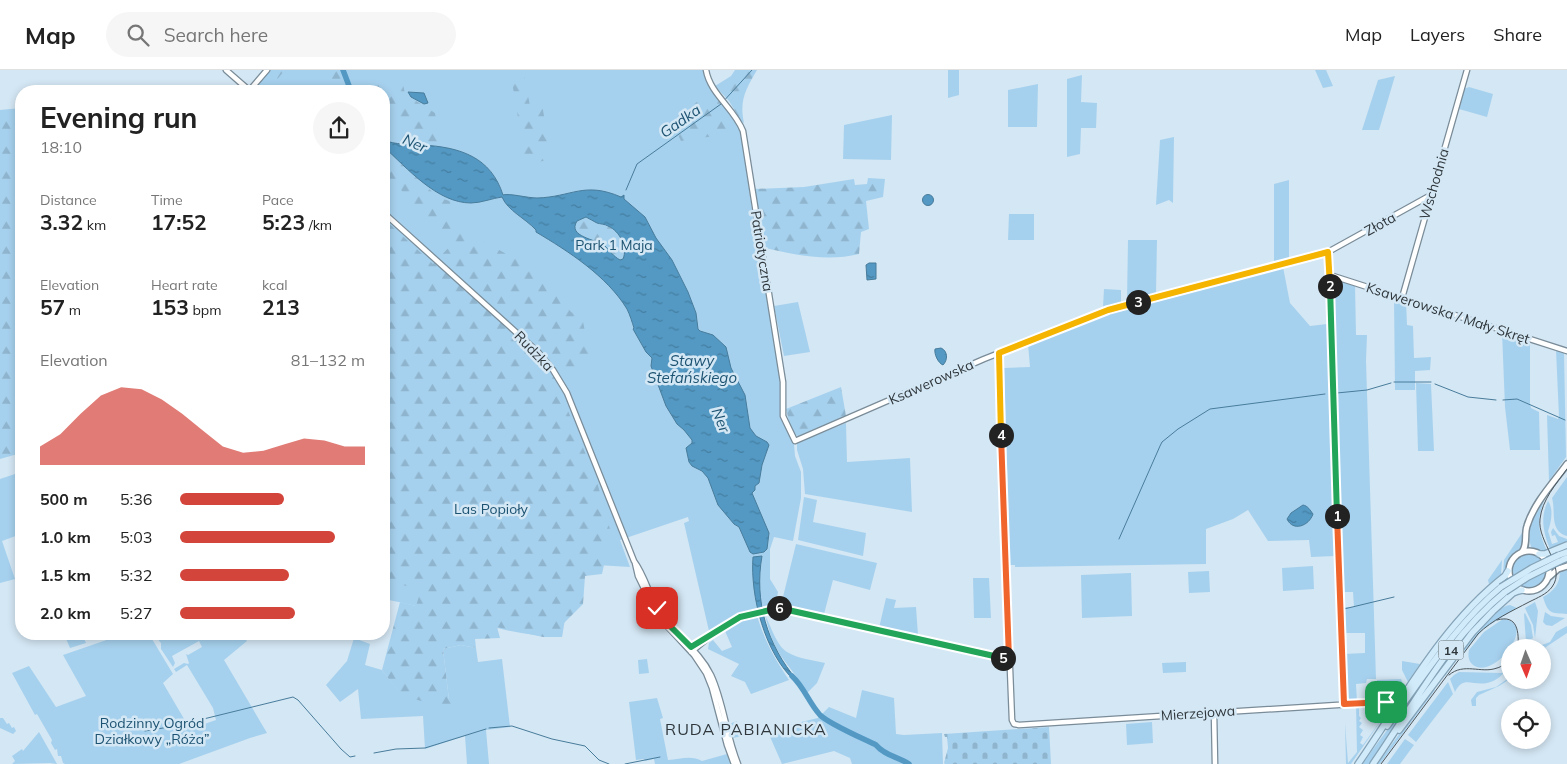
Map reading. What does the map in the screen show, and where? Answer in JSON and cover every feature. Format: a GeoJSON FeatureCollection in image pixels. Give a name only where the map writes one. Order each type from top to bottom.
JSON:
{"type":"FeatureCollection","features":[{"type":"Feature","properties":{"kind":"main road"},"geometry":{"type":"LineString","coordinates":[[1372,744],[1400,701],[1462,616],[1479,597],[1505,576],[1512,560],[1525,547],[1526,528],[1535,509],[1567,464]]}},
{"type":"Feature","properties":{"kind":"main road"},"geometry":{"type":"LineString","coordinates":[[1529,521],[1528,541],[1530,548],[1553,568],[1567,566]]}},
{"type":"Feature","properties":{"kind":"main road"},"geometry":{"type":"LineString","coordinates":[[1521,553],[1545,554],[1567,545]]}},
{"type":"Feature","properties":{"kind":"main road","name":"14"},"geometry":{"type":"LineString","coordinates":[[1358,764],[1462,626],[1484,602],[1532,568],[1559,558],[1567,552]]}},
{"type":"Feature","properties":{"kind":"main road","name":"14"},"geometry":{"type":"LineString","coordinates":[[1559,558],[1567,558]]}},
{"type":"Feature","properties":{"kind":"main road"},"geometry":{"type":"LineString","coordinates":[[1547,564],[1549,570],[1548,579]]}},
{"type":"Feature","properties":{"kind":"main road"},"geometry":{"type":"LineString","coordinates":[[1508,571],[1513,583],[1522,590],[1530,592],[1538,589],[1560,568]]}},
{"type":"Feature","properties":{"kind":"main road","name":"14"},"geometry":{"type":"LineString","coordinates":[[1373,764],[1458,641],[1503,590]]}},
{"type":"Feature","properties":{"kind":"main road"},"geometry":{"type":"LineString","coordinates":[[1382,751],[1479,626],[1514,593],[1522,590]]}},
{"type":"Feature","properties":{"kind":"street"},"geometry":{"type":"LineString","coordinates":[[226,70],[243,85]]}},
{"type":"Feature","properties":{"kind":"street"},"geometry":{"type":"LineString","coordinates":[[255,85],[267,70]]}},
{"type":"Feature","properties":{"kind":"street","name":"Patriotyczna"},"geometry":{"type":"LineString","coordinates":[[706,70],[710,85],[740,123],[745,143],[783,382],[783,416],[795,441]]}},
{"type":"Feature","properties":{"kind":"street","name":"Wschodnia"},"geometry":{"type":"LineString","coordinates":[[1402,298],[1467,70]]}},
{"type":"Feature","properties":{"kind":"street","name":"Złota"},"geometry":{"type":"LineString","coordinates":[[1328,252],[1431,195]]}},
{"type":"Feature","properties":{"kind":"street","name":"Rudzka"},"geometry":{"type":"LineString","coordinates":[[390,217],[531,345],[553,370],[567,393],[653,610],[664,625],[703,661],[712,678],[738,764]]}},
{"type":"Feature","properties":{"kind":"street"},"geometry":{"type":"LineString","coordinates":[[1328,252],[1344,704]]}},
{"type":"Feature","properties":{"kind":"street","name":"Ksawerowska"},"geometry":{"type":"LineString","coordinates":[[795,441],[999,353],[1108,310],[1328,252]]}},
{"type":"Feature","properties":{"kind":"street","name":"Ksawerowska / Mały Skręt"},"geometry":{"type":"LineString","coordinates":[[1330,274],[1567,351]]}},
{"type":"Feature","properties":{"kind":"street"},"geometry":{"type":"LineString","coordinates":[[691,649],[737,619],[764,610],[783,608],[1009,659],[999,353]]}},
{"type":"Feature","properties":{"kind":"street","name":"Rudzka"},"geometry":{"type":"LineString","coordinates":[[691,649],[703,667],[708,679],[734,764]]}},
{"type":"Feature","properties":{"kind":"street","name":"Mierzejowa"},"geometry":{"type":"LineString","coordinates":[[1009,659],[1012,720],[1014,724],[1019,725],[1400,701]]}},
{"type":"Feature","properties":{"kind":"street"},"geometry":{"type":"LineString","coordinates":[[1383,702],[1390,705],[1391,714]]}},
{"type":"Feature","properties":{"kind":"street"},"geometry":{"type":"LineString","coordinates":[[1214,712],[1216,764]]}},
{"type":"Feature","properties":{"kind":"green space","name":"Park 1 Maja"},"geometry":{"type":"Polygon","coordinates":[[[264,70],[704,70],[707,83],[721,100],[741,132],[755,230],[782,387],[781,412],[794,444],[795,456],[801,472],[801,498],[793,541],[774,537],[770,549],[770,579],[778,592],[776,603],[750,611],[711,632],[709,631],[684,523],[689,521],[688,517],[620,540],[630,567],[597,565],[575,560],[562,637],[539,636],[517,632],[390,600],[390,85],[250,85],[264,70]]]}},
{"type":"Feature","properties":{"kind":"green space"},"geometry":{"type":"Polygon","coordinates":[[[270,70],[285,70],[274,83],[265,75],[270,70]]]}},
{"type":"Feature","properties":{"kind":"green space"},"geometry":{"type":"Polygon","coordinates":[[[311,70],[339,70],[345,85],[329,85],[311,70]]]}},
{"type":"Feature","properties":{"kind":"green space"},"geometry":{"type":"Polygon","coordinates":[[[510,70],[523,70],[530,106],[542,104],[551,159],[526,165],[510,70]]]}},
{"type":"Feature","properties":{"kind":"green space"},"geometry":{"type":"Polygon","coordinates":[[[735,70],[757,70],[744,95],[742,108],[744,123],[729,101],[715,86],[731,76],[735,70]]]}},
{"type":"Feature","properties":{"kind":"green space"},"geometry":{"type":"Polygon","coordinates":[[[948,70],[959,70],[959,95],[948,98],[948,70]]]}},
{"type":"Feature","properties":{"kind":"green space"},"geometry":{"type":"Polygon","coordinates":[[[1315,70],[1326,70],[1333,86],[1323,88],[1315,70]]]}},
{"type":"Feature","properties":{"kind":"green space"},"geometry":{"type":"Polygon","coordinates":[[[1082,75],[1081,102],[1097,103],[1096,128],[1081,128],[1080,154],[1067,157],[1067,79],[1082,75]]]}},
{"type":"Feature","properties":{"kind":"green space"},"geometry":{"type":"Polygon","coordinates":[[[1395,76],[1379,130],[1362,130],[1378,80],[1395,76]]]}},
{"type":"Feature","properties":{"kind":"green space"},"geometry":{"type":"Polygon","coordinates":[[[382,79],[402,79],[405,94],[435,113],[441,146],[390,141],[390,138],[399,132],[402,124],[399,119],[390,117],[390,85],[378,85],[382,79]]]}},
{"type":"Feature","properties":{"kind":"green space"},"geometry":{"type":"Polygon","coordinates":[[[1038,84],[1037,127],[1008,127],[1008,90],[1038,84]]]}},
{"type":"Feature","properties":{"kind":"green space"},"geometry":{"type":"Polygon","coordinates":[[[1469,87],[1493,94],[1487,117],[1459,109],[1464,89],[1469,87]]]}},
{"type":"Feature","properties":{"kind":"green space"},"geometry":{"type":"Polygon","coordinates":[[[712,91],[721,100],[741,132],[681,141],[671,121],[712,91]]]}},
{"type":"Feature","properties":{"kind":"green space"},"geometry":{"type":"Polygon","coordinates":[[[15,109],[15,455],[0,459],[0,110],[15,109]]]}},
{"type":"Feature","properties":{"kind":"green space"},"geometry":{"type":"Polygon","coordinates":[[[892,115],[891,160],[843,159],[844,125],[892,115]]]}},
{"type":"Feature","properties":{"kind":"green space"},"geometry":{"type":"Polygon","coordinates":[[[1174,137],[1173,203],[1169,200],[1156,205],[1160,140],[1174,137]]]}},
{"type":"Feature","properties":{"kind":"green space","name":"Las Popioły"},"geometry":{"type":"Polygon","coordinates":[[[390,153],[438,197],[452,202],[441,214],[443,219],[541,273],[571,312],[582,317],[591,360],[555,381],[597,482],[611,533],[602,574],[585,576],[583,604],[563,624],[562,637],[543,637],[497,627],[500,638],[475,639],[476,648],[461,645],[443,649],[449,700],[458,704],[459,708],[445,708],[401,695],[382,670],[400,602],[416,606],[421,590],[390,582],[390,225],[433,264],[454,242],[433,224],[390,178],[390,153]]]}},
{"type":"Feature","properties":{"kind":"green space"},"geometry":{"type":"Polygon","coordinates":[[[868,178],[885,179],[883,197],[866,201],[869,229],[861,232],[859,254],[824,257],[800,255],[765,248],[754,189],[804,187],[854,179],[855,185],[867,184],[868,178]]]}},
{"type":"Feature","properties":{"kind":"green space"},"geometry":{"type":"Polygon","coordinates":[[[1289,180],[1289,259],[1274,264],[1274,184],[1289,180]]]}},
{"type":"Feature","properties":{"kind":"green space"},"geometry":{"type":"Polygon","coordinates":[[[1009,214],[1034,214],[1034,240],[1008,240],[1009,214]]]}},
{"type":"Feature","properties":{"kind":"green space","name":"Park 1 Maja"},"geometry":{"type":"Polygon","coordinates":[[[586,217],[597,223],[607,225],[619,235],[624,245],[623,259],[620,260],[605,246],[579,234],[575,226],[577,221],[586,217]]]}},
{"type":"Feature","properties":{"kind":"green space"},"geometry":{"type":"Polygon","coordinates":[[[1128,240],[1157,240],[1156,293],[1127,301],[1128,240]]]}},
{"type":"Feature","properties":{"kind":"green space"},"geometry":{"type":"Polygon","coordinates":[[[1283,267],[1290,303],[1310,326],[1327,324],[1335,556],[1311,557],[1309,540],[1268,541],[1248,510],[1233,519],[1206,529],[1206,564],[1015,567],[1015,565],[1010,565],[1004,368],[1030,367],[1028,344],[1111,312],[1283,267]]]}},
{"type":"Feature","properties":{"kind":"green space"},"geometry":{"type":"Polygon","coordinates":[[[1332,277],[1355,284],[1356,335],[1367,335],[1366,361],[1376,679],[1367,679],[1366,683],[1356,684],[1357,701],[1347,701],[1343,654],[1365,653],[1365,633],[1345,633],[1345,607],[1354,607],[1353,592],[1343,592],[1332,277]]]}},
{"type":"Feature","properties":{"kind":"green space"},"geometry":{"type":"Polygon","coordinates":[[[1104,289],[1121,290],[1121,303],[1103,307],[1104,289]]]}},
{"type":"Feature","properties":{"kind":"green space"},"geometry":{"type":"Polygon","coordinates":[[[1394,297],[1406,301],[1407,325],[1413,326],[1414,358],[1431,357],[1430,370],[1415,371],[1415,390],[1395,390],[1394,297]]]}},
{"type":"Feature","properties":{"kind":"green space"},"geometry":{"type":"Polygon","coordinates":[[[798,302],[810,352],[784,356],[774,306],[798,302]]]}},
{"type":"Feature","properties":{"kind":"green space"},"geometry":{"type":"Polygon","coordinates":[[[1502,332],[1530,342],[1530,404],[1531,408],[1539,412],[1540,450],[1510,450],[1505,407],[1502,332]]]}},
{"type":"Feature","properties":{"kind":"green space"},"geometry":{"type":"Polygon","coordinates":[[[1556,350],[1564,353],[1566,457],[1549,481],[1547,415],[1558,419],[1559,417],[1556,350]]]}},
{"type":"Feature","properties":{"kind":"green space"},"geometry":{"type":"Polygon","coordinates":[[[1416,383],[1431,384],[1434,451],[1418,451],[1416,383]]]}},
{"type":"Feature","properties":{"kind":"green space"},"geometry":{"type":"Polygon","coordinates":[[[841,387],[846,416],[801,437],[795,435],[791,430],[786,409],[841,387]]]}},
{"type":"Feature","properties":{"kind":"green space"},"geometry":{"type":"Polygon","coordinates":[[[846,423],[847,462],[910,458],[912,512],[805,494],[803,469],[797,450],[797,443],[846,423]]]}},
{"type":"Feature","properties":{"kind":"green space"},"geometry":{"type":"Polygon","coordinates":[[[15,474],[15,536],[2,541],[15,579],[0,583],[0,479],[15,474]]]}},
{"type":"Feature","properties":{"kind":"green space"},"geometry":{"type":"Polygon","coordinates":[[[1567,477],[1567,536],[1561,533],[1555,525],[1552,498],[1567,477]]]}},
{"type":"Feature","properties":{"kind":"green space"},"geometry":{"type":"Polygon","coordinates":[[[804,497],[817,500],[813,522],[866,533],[863,556],[798,540],[804,497]]]}},
{"type":"Feature","properties":{"kind":"green space"},"geometry":{"type":"Polygon","coordinates":[[[1544,499],[1539,524],[1547,551],[1541,552],[1531,547],[1530,528],[1534,516],[1544,499]]]}},
{"type":"Feature","properties":{"kind":"green space"},"geometry":{"type":"Polygon","coordinates":[[[1548,501],[1550,504],[1551,520],[1548,531],[1552,544],[1558,542],[1555,535],[1552,536],[1553,528],[1559,536],[1567,539],[1567,542],[1550,549],[1543,525],[1548,501]]]}},
{"type":"Feature","properties":{"kind":"green space"},"geometry":{"type":"Polygon","coordinates":[[[1522,533],[1524,535],[1522,550],[1511,558],[1503,575],[1504,560],[1522,533]]]}},
{"type":"Feature","properties":{"kind":"green space"},"geometry":{"type":"Polygon","coordinates":[[[796,544],[877,563],[870,590],[833,580],[824,614],[781,605],[796,544]]]}},
{"type":"Feature","properties":{"kind":"green space"},"geometry":{"type":"Polygon","coordinates":[[[1529,554],[1536,555],[1542,559],[1546,565],[1546,579],[1542,585],[1536,589],[1529,590],[1522,589],[1516,585],[1512,579],[1511,572],[1512,565],[1516,559],[1522,555],[1529,554]]]}},
{"type":"Feature","properties":{"kind":"green space"},"geometry":{"type":"Polygon","coordinates":[[[1502,560],[1501,575],[1489,584],[1488,580],[1502,560]]]}},
{"type":"Feature","properties":{"kind":"green space"},"geometry":{"type":"Polygon","coordinates":[[[1313,566],[1314,589],[1283,591],[1282,568],[1313,566]]]}},
{"type":"Feature","properties":{"kind":"green space"},"geometry":{"type":"Polygon","coordinates":[[[1567,568],[1567,614],[1554,613],[1549,610],[1543,597],[1556,587],[1560,571],[1567,568]]]}},
{"type":"Feature","properties":{"kind":"green space"},"geometry":{"type":"Polygon","coordinates":[[[1209,571],[1210,592],[1189,593],[1188,572],[1209,571]]]}},
{"type":"Feature","properties":{"kind":"green space"},"geometry":{"type":"Polygon","coordinates":[[[1131,573],[1132,616],[1082,618],[1081,575],[1131,573]]]}},
{"type":"Feature","properties":{"kind":"green space"},"geometry":{"type":"Polygon","coordinates":[[[973,578],[989,578],[991,618],[974,618],[973,578]]]}},
{"type":"Feature","properties":{"kind":"green space"},"geometry":{"type":"Polygon","coordinates":[[[886,598],[896,600],[894,608],[916,607],[918,635],[879,628],[886,598]]]}},
{"type":"Feature","properties":{"kind":"green space"},"geometry":{"type":"Polygon","coordinates":[[[1535,602],[1538,611],[1535,638],[1533,625],[1525,608],[1535,602]]]}},
{"type":"Feature","properties":{"kind":"green space"},"geometry":{"type":"Polygon","coordinates":[[[1510,605],[1517,608],[1483,629],[1461,655],[1463,649],[1481,626],[1497,611],[1510,605]]]}},
{"type":"Feature","properties":{"kind":"green space"},"geometry":{"type":"Polygon","coordinates":[[[1545,612],[1551,616],[1565,618],[1552,626],[1546,625],[1543,622],[1545,612]]]}},
{"type":"Feature","properties":{"kind":"green space"},"geometry":{"type":"Polygon","coordinates":[[[1524,614],[1531,625],[1533,638],[1531,639],[1526,639],[1524,614]]]}},
{"type":"Feature","properties":{"kind":"green space"},"geometry":{"type":"Polygon","coordinates":[[[765,615],[783,649],[801,658],[825,663],[817,683],[807,693],[777,650],[765,615]]]}},
{"type":"Feature","properties":{"kind":"green space"},"geometry":{"type":"Polygon","coordinates":[[[757,616],[770,649],[789,680],[751,694],[745,682],[731,676],[739,664],[708,649],[709,643],[713,640],[722,651],[732,647],[725,631],[746,618],[757,616]]]}},
{"type":"Feature","properties":{"kind":"green space"},"geometry":{"type":"Polygon","coordinates":[[[1503,619],[1513,623],[1517,630],[1515,639],[1501,639],[1501,658],[1481,668],[1470,661],[1469,650],[1484,632],[1503,619]]]}},
{"type":"Feature","properties":{"kind":"green space"},"geometry":{"type":"Polygon","coordinates":[[[1567,626],[1567,633],[1551,644],[1551,640],[1556,632],[1567,626]]]}},
{"type":"Feature","properties":{"kind":"green space"},"geometry":{"type":"Polygon","coordinates":[[[67,640],[85,640],[86,643],[70,648],[67,640]]]}},
{"type":"Feature","properties":{"kind":"green space","name":"Rodzinny Ogród Działkowy „Róża”"},"geometry":{"type":"Polygon","coordinates":[[[107,640],[153,640],[173,674],[163,683],[190,729],[216,720],[213,708],[187,665],[176,672],[174,669],[184,663],[188,664],[186,654],[188,655],[202,647],[199,641],[172,656],[175,663],[173,667],[161,649],[161,643],[158,640],[246,640],[224,660],[267,733],[179,764],[65,764],[61,756],[58,756],[57,749],[55,750],[51,743],[52,740],[37,714],[35,715],[12,673],[29,666],[56,707],[86,696],[63,655],[107,640]]]}},
{"type":"Feature","properties":{"kind":"green space"},"geometry":{"type":"Polygon","coordinates":[[[353,640],[370,644],[365,665],[382,670],[401,694],[451,702],[449,700],[443,649],[461,645],[476,648],[478,662],[502,659],[510,727],[486,730],[489,764],[467,764],[465,736],[425,749],[423,716],[361,719],[358,689],[340,702],[326,685],[347,661],[353,640]]]}},
{"type":"Feature","properties":{"kind":"green space"},"geometry":{"type":"Polygon","coordinates":[[[1458,655],[1458,658],[1435,690],[1380,764],[1377,764],[1458,655]]]}},
{"type":"Feature","properties":{"kind":"green space"},"geometry":{"type":"Polygon","coordinates":[[[647,659],[649,673],[639,674],[638,660],[647,659]]]}},
{"type":"Feature","properties":{"kind":"green space"},"geometry":{"type":"Polygon","coordinates":[[[1402,661],[1420,664],[1408,682],[1402,670],[1402,661]]]}},
{"type":"Feature","properties":{"kind":"green space"},"geometry":{"type":"Polygon","coordinates":[[[1186,662],[1186,672],[1163,673],[1162,663],[1186,662]]]}},
{"type":"Feature","properties":{"kind":"green space"},"geometry":{"type":"Polygon","coordinates":[[[1431,671],[1433,672],[1370,764],[1362,764],[1431,671]]]}},
{"type":"Feature","properties":{"kind":"green space"},"geometry":{"type":"Polygon","coordinates":[[[1459,672],[1501,673],[1501,676],[1494,681],[1487,683],[1465,682],[1455,692],[1450,679],[1459,672]]]}},
{"type":"Feature","properties":{"kind":"green space"},"geometry":{"type":"Polygon","coordinates":[[[1401,679],[1404,687],[1399,694],[1389,689],[1377,690],[1377,680],[1401,679]]]}},
{"type":"Feature","properties":{"kind":"green space"},"geometry":{"type":"Polygon","coordinates":[[[1448,682],[1453,694],[1416,742],[1408,735],[1448,682]]]}},
{"type":"Feature","properties":{"kind":"green space"},"geometry":{"type":"Polygon","coordinates":[[[1501,683],[1499,686],[1479,695],[1476,698],[1476,706],[1472,706],[1471,700],[1477,692],[1496,687],[1501,683]]]}},
{"type":"Feature","properties":{"kind":"green space"},"geometry":{"type":"Polygon","coordinates":[[[862,690],[894,698],[896,734],[942,733],[943,764],[852,764],[850,758],[834,751],[782,764],[767,730],[818,718],[829,707],[856,718],[862,690]]]}},
{"type":"Feature","properties":{"kind":"green space"},"geometry":{"type":"Polygon","coordinates":[[[657,698],[663,718],[660,719],[668,760],[690,758],[702,761],[727,754],[731,764],[655,764],[654,759],[636,760],[629,702],[657,698]]]}},
{"type":"Feature","properties":{"kind":"green space"},"geometry":{"type":"Polygon","coordinates":[[[1380,704],[1386,704],[1389,709],[1351,764],[1346,764],[1345,723],[1348,763],[1357,752],[1356,706],[1377,705],[1376,709],[1375,706],[1359,708],[1359,716],[1361,718],[1359,721],[1362,723],[1359,727],[1363,730],[1360,735],[1363,737],[1360,743],[1363,745],[1381,720],[1380,704]]]}},
{"type":"Feature","properties":{"kind":"green space"},"geometry":{"type":"Polygon","coordinates":[[[0,718],[3,718],[7,724],[9,723],[12,728],[14,727],[16,731],[13,734],[0,728],[0,718]]]}},
{"type":"Feature","properties":{"kind":"green space"},"geometry":{"type":"Polygon","coordinates":[[[737,721],[742,736],[733,738],[729,724],[737,721]]]}},
{"type":"Feature","properties":{"kind":"green space"},"geometry":{"type":"Polygon","coordinates":[[[1152,722],[1153,743],[1127,745],[1126,724],[1152,722]]]}},
{"type":"Feature","properties":{"kind":"green space"},"geometry":{"type":"Polygon","coordinates":[[[1049,727],[1051,764],[944,763],[948,748],[947,737],[944,734],[1049,727]]]}},
{"type":"Feature","properties":{"kind":"green space"},"geometry":{"type":"Polygon","coordinates":[[[39,732],[57,764],[12,764],[15,761],[12,756],[22,749],[23,751],[39,732]]]}},
{"type":"Feature","properties":{"kind":"green space"},"geometry":{"type":"Polygon","coordinates":[[[1405,739],[1414,745],[1400,764],[1387,764],[1405,739]]]}},
{"type":"Feature","properties":{"kind":"water"},"geometry":{"type":"Polygon","coordinates":[[[408,92],[424,93],[428,103],[424,104],[411,97],[408,92]]]}},
{"type":"Feature","properties":{"kind":"water","name":"Stawy Stefańskiego"},"geometry":{"type":"Polygon","coordinates":[[[390,142],[449,148],[472,156],[491,171],[503,195],[537,198],[578,191],[597,190],[621,197],[624,195],[624,199],[645,217],[656,238],[672,260],[688,292],[696,313],[698,329],[713,335],[726,347],[731,368],[745,395],[750,428],[756,436],[769,445],[762,465],[759,483],[755,486],[755,490],[752,493],[769,533],[767,549],[764,552],[753,554],[750,552],[739,527],[734,524],[718,505],[708,478],[689,462],[686,448],[692,443],[692,440],[677,424],[666,406],[651,366],[652,358],[646,352],[633,329],[627,309],[609,286],[574,256],[536,232],[532,226],[508,206],[502,197],[471,203],[458,201],[435,191],[390,153],[390,142]],[[586,217],[577,221],[576,231],[584,237],[605,246],[620,260],[623,259],[624,245],[622,240],[612,228],[586,217]]]}},
{"type":"Feature","properties":{"kind":"water"},"geometry":{"type":"Polygon","coordinates":[[[928,194],[934,200],[928,206],[922,200],[928,194]]]}},
{"type":"Feature","properties":{"kind":"water"},"geometry":{"type":"Polygon","coordinates":[[[876,263],[876,279],[867,280],[866,265],[876,263]]]}},
{"type":"Feature","properties":{"kind":"water"},"geometry":{"type":"Polygon","coordinates":[[[941,348],[945,351],[946,356],[946,361],[943,365],[938,360],[935,351],[935,349],[941,348]]]}},
{"type":"Feature","properties":{"kind":"water"},"geometry":{"type":"Polygon","coordinates":[[[1303,505],[1308,507],[1313,514],[1311,518],[1301,526],[1293,525],[1287,519],[1291,513],[1303,505]]]}},
{"type":"Feature","properties":{"kind":"water"},"geometry":{"type":"Polygon","coordinates":[[[762,556],[760,589],[765,622],[778,652],[797,680],[795,681],[784,670],[775,656],[757,606],[754,589],[753,557],[762,556]]]}},
{"type":"Feature","properties":{"kind":"waterway","name":"Ner"},"geometry":{"type":"LineString","coordinates":[[343,70],[349,85]]}},
{"type":"Feature","properties":{"kind":"waterway","name":"Gadka"},"geometry":{"type":"LineString","coordinates":[[626,190],[637,164],[721,104],[752,70]]}},
{"type":"Feature","properties":{"kind":"waterway"},"geometry":{"type":"LineString","coordinates":[[1394,382],[1431,382]]}},
{"type":"Feature","properties":{"kind":"waterway"},"geometry":{"type":"LineString","coordinates":[[1337,393],[1367,390],[1391,383]]}},
{"type":"Feature","properties":{"kind":"waterway"},"geometry":{"type":"LineString","coordinates":[[1435,384],[1468,397],[1496,400]]}},
{"type":"Feature","properties":{"kind":"waterway"},"geometry":{"type":"LineString","coordinates":[[1119,539],[1162,442],[1178,429],[1210,409],[1325,394]]}},
{"type":"Feature","properties":{"kind":"waterway"},"geometry":{"type":"LineString","coordinates":[[1503,400],[1517,399],[1565,420]]}},
{"type":"Feature","properties":{"kind":"waterway"},"geometry":{"type":"LineString","coordinates":[[1344,609],[1394,597]]}},
{"type":"Feature","properties":{"kind":"waterway","name":"Ner"},"geometry":{"type":"LineString","coordinates":[[792,676],[824,719],[909,764]]}},
{"type":"Feature","properties":{"kind":"waterway"},"geometry":{"type":"LineString","coordinates":[[145,731],[175,726],[293,697],[298,700],[341,749],[350,757],[355,756]]}},
{"type":"Feature","properties":{"kind":"waterway"},"geometry":{"type":"LineString","coordinates":[[489,728],[512,726],[552,739],[585,746],[599,760],[609,764]]}},
{"type":"Feature","properties":{"kind":"waterway"},"geometry":{"type":"LineString","coordinates":[[374,753],[396,749],[425,748],[486,729]]}},
{"type":"Feature","properties":{"kind":"waterway"},"geometry":{"type":"LineString","coordinates":[[625,764],[660,757]]}},
{"type":"Feature","properties":{"kind":"tram line"},"geometry":{"type":"LineString","coordinates":[[1381,764],[1478,634],[1509,612],[1542,596],[1552,587],[1556,579],[1556,571],[1540,528],[1540,519],[1541,512],[1554,486],[1567,469]]}},
{"type":"Feature","properties":{"kind":"tram line"},"geometry":{"type":"LineString","coordinates":[[1497,620],[1504,619],[1513,622],[1516,626],[1518,639]]}},
{"type":"Feature","properties":{"kind":"tram line"},"geometry":{"type":"LineString","coordinates":[[1449,675],[1461,669],[1485,670],[1501,666]]}},
{"type":"Feature","properties":{"kind":"district","name":"RUDA PABIANICKA"},"geometry":{"type":"Point","coordinates":[746,729]}},
{"type":"Feature","properties":{"kind":"route"},"geometry":{"type":"LineString","coordinates":[[657,608],[667,623],[691,647],[740,617],[778,608],[1009,659],[999,353],[1108,310],[1328,252],[1344,704],[1386,702]]}}]}
